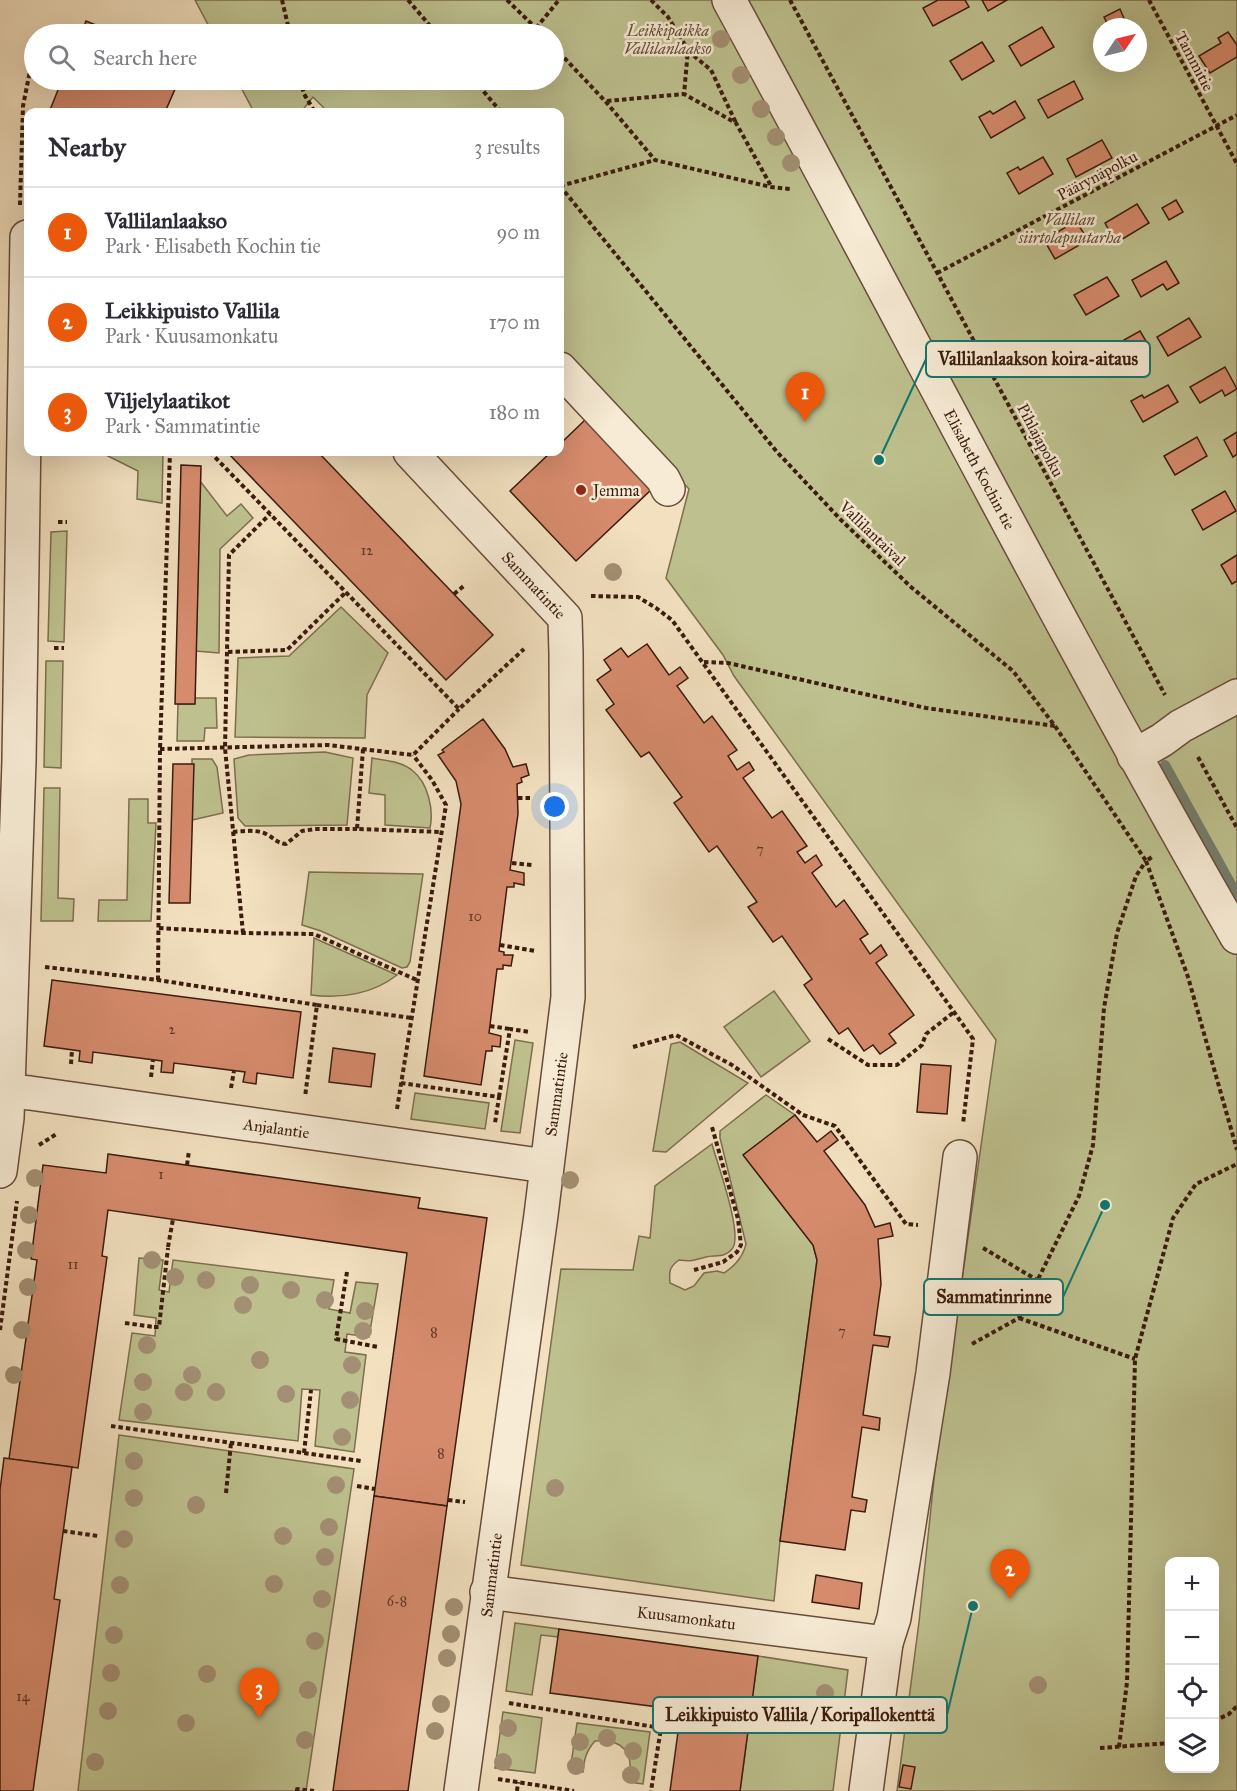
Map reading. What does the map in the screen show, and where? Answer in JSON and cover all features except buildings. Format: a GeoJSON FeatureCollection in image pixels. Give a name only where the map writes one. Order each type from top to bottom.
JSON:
{"type":"FeatureCollection","features":[{"type":"Feature","properties":{"kind":"street","name":"Elisabeth Kochin tie"},"geometry":{"type":"LineString","coordinates":[[729,0],[1134,756],[1237,937]]}},
{"type":"Feature","properties":{"kind":"street"},"geometry":{"type":"LineString","coordinates":[[0,1171],[7,1118],[7,927],[20,749],[19,229]]}},
{"type":"Feature","properties":{"kind":"street"},"geometry":{"type":"LineString","coordinates":[[564,373],[663,479],[668,489]]}},
{"type":"Feature","properties":{"kind":"street","name":"Sammatintie"},"geometry":{"type":"LineString","coordinates":[[414,456],[565,618],[566,645],[568,997],[461,1791]]}},
{"type":"Feature","properties":{"kind":"street"},"geometry":{"type":"LineString","coordinates":[[1134,756],[1181,726],[1237,696]]}},
{"type":"Feature","properties":{"kind":"street","name":"Anjalantie"},"geometry":{"type":"LineString","coordinates":[[7,1091],[546,1166]]}},
{"type":"Feature","properties":{"kind":"street"},"geometry":{"type":"LineString","coordinates":[[866,1791],[886,1643],[894,1618],[933,1373],[960,1157]]}},
{"type":"Feature","properties":{"kind":"street","name":"Kuusamonkatu"},"geometry":{"type":"LineString","coordinates":[[487,1592],[886,1643]]}},
{"type":"Feature","properties":{"kind":"path"},"geometry":{"type":"LineString","coordinates":[[282,0],[288,24]]}},
{"type":"Feature","properties":{"kind":"path"},"geometry":{"type":"LineString","coordinates":[[408,0],[428,24]]}},
{"type":"Feature","properties":{"kind":"path"},"geometry":{"type":"LineString","coordinates":[[507,0],[532,24]]}},
{"type":"Feature","properties":{"kind":"path"},"geometry":{"type":"LineString","coordinates":[[539,24],[559,0]]}},
{"type":"Feature","properties":{"kind":"path"},"geometry":{"type":"LineString","coordinates":[[651,0],[668,17],[688,51],[711,70],[736,123],[771,187]]}},
{"type":"Feature","properties":{"kind":"path","name":"Pihlajapolku"},"geometry":{"type":"LineString","coordinates":[[790,0],[1237,828]]}},
{"type":"Feature","properties":{"kind":"path","name":"Tammitie"},"geometry":{"type":"LineString","coordinates":[[1149,0],[1237,164]]}},
{"type":"Feature","properties":{"kind":"path"},"geometry":{"type":"LineString","coordinates":[[684,94],[688,51]]}},
{"type":"Feature","properties":{"kind":"path"},"geometry":{"type":"LineString","coordinates":[[564,58],[606,102],[655,160]]}},
{"type":"Feature","properties":{"kind":"path"},"geometry":{"type":"LineString","coordinates":[[19,229],[23,106],[26,90]]}},
{"type":"Feature","properties":{"kind":"path"},"geometry":{"type":"LineString","coordinates":[[303,90],[313,108]]}},
{"type":"Feature","properties":{"kind":"path"},"geometry":{"type":"LineString","coordinates":[[482,90],[498,108]]}},
{"type":"Feature","properties":{"kind":"path"},"geometry":{"type":"LineString","coordinates":[[606,102],[684,94],[736,123]]}},
{"type":"Feature","properties":{"kind":"path","name":"Päärynäpolku"},"geometry":{"type":"LineString","coordinates":[[937,273],[1237,115]]}},
{"type":"Feature","properties":{"kind":"path"},"geometry":{"type":"LineString","coordinates":[[564,185],[655,160],[771,187],[835,195]]}},
{"type":"Feature","properties":{"kind":"path","name":"Vallilantaival"},"geometry":{"type":"LineString","coordinates":[[564,191],[777,452],[842,521],[911,587],[1013,671],[1055,726],[1146,861],[1188,977],[1237,1150]]}},
{"type":"Feature","properties":{"kind":"path"},"geometry":{"type":"LineString","coordinates":[[158,980],[160,749],[170,456]]}},
{"type":"Feature","properties":{"kind":"path"},"geometry":{"type":"LineString","coordinates":[[214,456],[459,709]]}},
{"type":"Feature","properties":{"kind":"path"},"geometry":{"type":"LineString","coordinates":[[243,933],[225,748],[229,555],[270,514]]}},
{"type":"Feature","properties":{"kind":"path"},"geometry":{"type":"LineString","coordinates":[[454,594],[465,585]]}},
{"type":"Feature","properties":{"kind":"path"},"geometry":{"type":"LineString","coordinates":[[228,652],[287,650],[346,592]]}},
{"type":"Feature","properties":{"kind":"path"},"geometry":{"type":"LineString","coordinates":[[551,602],[583,595],[638,597],[672,620],[703,662],[973,1039],[960,1157]]}},
{"type":"Feature","properties":{"kind":"path"},"geometry":{"type":"LineString","coordinates":[[413,755],[524,649]]}},
{"type":"Feature","properties":{"kind":"path"},"geometry":{"type":"LineString","coordinates":[[703,662],[728,663],[926,708],[1055,726]]}},
{"type":"Feature","properties":{"kind":"path"},"geometry":{"type":"LineString","coordinates":[[160,749],[328,745],[413,755],[432,780],[446,805],[396,1111]]}},
{"type":"Feature","properties":{"kind":"path"},"geometry":{"type":"LineString","coordinates":[[357,829],[363,749]]}},
{"type":"Feature","properties":{"kind":"path"},"geometry":{"type":"LineString","coordinates":[[233,832],[260,832],[269,835],[279,843],[286,844],[302,831],[315,829],[442,832]]}},
{"type":"Feature","properties":{"kind":"path"},"geometry":{"type":"LineString","coordinates":[[933,1373],[969,1345],[1019,1318],[1078,1196],[1093,1145],[1104,1008],[1117,933],[1136,876],[1146,861],[1181,839]]}},
{"type":"Feature","properties":{"kind":"path"},"geometry":{"type":"LineString","coordinates":[[512,863],[533,866]]}},
{"type":"Feature","properties":{"kind":"path"},"geometry":{"type":"LineString","coordinates":[[159,928],[314,934],[419,981]]}},
{"type":"Feature","properties":{"kind":"path"},"geometry":{"type":"LineString","coordinates":[[500,945],[544,953]]}},
{"type":"Feature","properties":{"kind":"path"},"geometry":{"type":"LineString","coordinates":[[44,967],[158,980],[412,1018]]}},
{"type":"Feature","properties":{"kind":"path"},"geometry":{"type":"LineString","coordinates":[[304,1107],[317,1005]]}},
{"type":"Feature","properties":{"kind":"path"},"geometry":{"type":"LineString","coordinates":[[828,1039],[868,1065],[897,1065],[922,1045],[926,1034],[954,1012]]}},
{"type":"Feature","properties":{"kind":"path"},"geometry":{"type":"LineString","coordinates":[[490,1026],[538,1033]]}},
{"type":"Feature","properties":{"kind":"path"},"geometry":{"type":"LineString","coordinates":[[494,1126],[510,1029]]}},
{"type":"Feature","properties":{"kind":"path"},"geometry":{"type":"LineString","coordinates":[[633,1047],[676,1035],[732,1065],[803,1115],[835,1126],[906,1224],[950,1229],[1037,1280]]}},
{"type":"Feature","properties":{"kind":"path"},"geometry":{"type":"LineString","coordinates":[[401,1083],[499,1097]]}},
{"type":"Feature","properties":{"kind":"path"},"geometry":{"type":"LineString","coordinates":[[694,1270],[723,1262],[737,1252],[741,1245],[738,1219],[712,1127]]}},
{"type":"Feature","properties":{"kind":"path"},"geometry":{"type":"LineString","coordinates":[[34,1149],[64,1130]]}},
{"type":"Feature","properties":{"kind":"path"},"geometry":{"type":"LineString","coordinates":[[1119,1747],[1127,1682],[1135,1359],[1173,1218],[1196,1184],[1237,1164]]}},
{"type":"Feature","properties":{"kind":"path"},"geometry":{"type":"LineString","coordinates":[[125,1323],[159,1327],[172,1219]]}},
{"type":"Feature","properties":{"kind":"path"},"geometry":{"type":"LineString","coordinates":[[347,1272],[336,1339],[378,1347]]}},
{"type":"Feature","properties":{"kind":"path"},"geometry":{"type":"LineString","coordinates":[[1019,1318],[1135,1359]]}},
{"type":"Feature","properties":{"kind":"path"},"geometry":{"type":"LineString","coordinates":[[304,1453],[311,1390]]}},
{"type":"Feature","properties":{"kind":"path"},"geometry":{"type":"LineString","coordinates":[[111,1426],[361,1461]]}},
{"type":"Feature","properties":{"kind":"path"},"geometry":{"type":"LineString","coordinates":[[226,1493],[231,1443]]}},
{"type":"Feature","properties":{"kind":"path"},"geometry":{"type":"LineString","coordinates":[[357,1486],[375,1489]]}},
{"type":"Feature","properties":{"kind":"path"},"geometry":{"type":"LineString","coordinates":[[63,1531],[98,1536]]}},
{"type":"Feature","properties":{"kind":"path"},"geometry":{"type":"LineString","coordinates":[[504,1702],[661,1728],[651,1791]]}},
{"type":"Feature","properties":{"kind":"path"},"geometry":{"type":"LineString","coordinates":[[1219,1719],[1229,1714],[1237,1706]]}},
{"type":"Feature","properties":{"kind":"path"},"geometry":{"type":"LineString","coordinates":[[1100,1748],[1165,1743]]}},
{"type":"Feature","properties":{"kind":"path"},"geometry":{"type":"LineString","coordinates":[[505,1779],[574,1791]]}},
{"type":"Feature","properties":{"kind":"path"},"geometry":{"type":"LineString","coordinates":[[517,1791],[518,1782]]}},
{"type":"Feature","properties":{"kind":"path"},"geometry":{"type":"LineString","coordinates":[[297,1791],[297,1788],[314,1791]]}},
{"type":"Feature","properties":{"kind":"green space"},"geometry":{"type":"Polygon","coordinates":[[[195,0],[1237,0],[1237,1791],[897,1791],[919,1622],[935,1470],[996,1040],[666,578],[689,489],[564,358],[564,108],[324,108],[313,97],[304,108],[252,108],[242,90],[564,90],[564,24],[208,24],[195,0]]]}},
{"type":"Feature","properties":{"kind":"green space"},"geometry":{"type":"Polygon","coordinates":[[[108,456],[163,456],[162,503],[137,499],[138,471],[108,456]]]}},
{"type":"Feature","properties":{"kind":"green space"},"geometry":{"type":"Polygon","coordinates":[[[200,481],[227,516],[241,504],[253,518],[220,549],[219,653],[196,651],[200,481]]]}},
{"type":"Feature","properties":{"kind":"green space"},"geometry":{"type":"Polygon","coordinates":[[[67,531],[64,642],[48,641],[51,532],[67,531]]]}},
{"type":"Feature","properties":{"kind":"green space"},"geometry":{"type":"Polygon","coordinates":[[[341,607],[388,653],[367,695],[365,738],[235,737],[238,658],[289,656],[341,607]]]}},
{"type":"Feature","properties":{"kind":"green space"},"geometry":{"type":"Polygon","coordinates":[[[46,661],[63,661],[61,768],[44,767],[46,661]]]}},
{"type":"Feature","properties":{"kind":"green space"},"geometry":{"type":"Polygon","coordinates":[[[195,698],[216,698],[217,728],[205,728],[204,741],[177,741],[178,704],[194,704],[195,698]]]}},
{"type":"Feature","properties":{"kind":"green space"},"geometry":{"type":"Polygon","coordinates":[[[325,752],[353,758],[347,825],[245,826],[238,818],[234,759],[249,755],[325,752]]]}},
{"type":"Feature","properties":{"kind":"green space"},"geometry":{"type":"Polygon","coordinates":[[[372,758],[404,765],[423,782],[429,797],[430,828],[385,825],[385,795],[369,793],[372,758]]]}},
{"type":"Feature","properties":{"kind":"green space"},"geometry":{"type":"Polygon","coordinates":[[[192,759],[212,759],[217,767],[223,813],[192,820],[192,759]]]}},
{"type":"Feature","properties":{"kind":"green space"},"geometry":{"type":"Polygon","coordinates":[[[44,788],[60,788],[58,898],[74,899],[73,921],[41,921],[44,788]]]}},
{"type":"Feature","properties":{"kind":"green space"},"geometry":{"type":"Polygon","coordinates":[[[129,799],[148,799],[148,823],[156,823],[151,921],[98,921],[99,900],[127,900],[129,799]]]}},
{"type":"Feature","properties":{"kind":"green space"},"geometry":{"type":"Polygon","coordinates":[[[309,872],[423,874],[410,962],[407,967],[402,968],[321,931],[302,925],[309,872]]]}},
{"type":"Feature","properties":{"kind":"green space"},"geometry":{"type":"Polygon","coordinates":[[[314,938],[397,975],[378,987],[356,994],[311,995],[314,938]]]}},
{"type":"Feature","properties":{"kind":"green space"},"geometry":{"type":"Polygon","coordinates":[[[774,991],[810,1041],[761,1077],[724,1027],[774,991]]]}},
{"type":"Feature","properties":{"kind":"green space"},"geometry":{"type":"Polygon","coordinates":[[[515,1040],[533,1043],[520,1133],[501,1131],[515,1040]]]}},
{"type":"Feature","properties":{"kind":"green space"},"geometry":{"type":"Polygon","coordinates":[[[680,1042],[748,1083],[666,1152],[653,1151],[671,1044],[680,1042]]]}},
{"type":"Feature","properties":{"kind":"green space"},"geometry":{"type":"Polygon","coordinates":[[[415,1093],[489,1103],[485,1129],[411,1119],[415,1093]]]}},
{"type":"Feature","properties":{"kind":"green space"},"geometry":{"type":"Polygon","coordinates":[[[766,1095],[795,1115],[744,1156],[813,1245],[817,1260],[774,1601],[521,1565],[561,1269],[633,1270],[639,1236],[650,1238],[655,1186],[712,1144],[732,1215],[735,1242],[732,1249],[723,1255],[690,1261],[679,1260],[670,1270],[670,1283],[685,1290],[694,1286],[704,1273],[717,1271],[724,1273],[732,1267],[741,1257],[746,1244],[720,1131],[766,1095]]]}},
{"type":"Feature","properties":{"kind":"green space"},"geometry":{"type":"Polygon","coordinates":[[[139,1258],[163,1260],[159,1290],[169,1292],[173,1260],[334,1280],[329,1309],[350,1313],[356,1282],[378,1284],[369,1337],[347,1334],[345,1352],[366,1355],[354,1452],[315,1446],[320,1390],[302,1389],[298,1441],[119,1420],[132,1333],[155,1336],[156,1318],[134,1315],[139,1258]]]}},
{"type":"Feature","properties":{"kind":"green space"},"geometry":{"type":"Polygon","coordinates":[[[119,1435],[354,1469],[306,1791],[78,1791],[119,1435]]]}},
{"type":"Feature","properties":{"kind":"green space"},"geometry":{"type":"Polygon","coordinates":[[[515,1623],[559,1629],[558,1637],[541,1635],[532,1695],[506,1691],[515,1623]]]}},
{"type":"Feature","properties":{"kind":"green space"},"geometry":{"type":"Polygon","coordinates":[[[758,1656],[848,1670],[833,1791],[740,1791],[758,1656]]]}},
{"type":"Feature","properties":{"kind":"green space"},"geometry":{"type":"Polygon","coordinates":[[[503,1712],[542,1718],[535,1773],[495,1768],[503,1712]]]}},
{"type":"Feature","properties":{"kind":"green space"},"geometry":{"type":"Polygon","coordinates":[[[577,1723],[650,1732],[643,1784],[629,1782],[628,1756],[620,1745],[614,1742],[595,1741],[589,1748],[583,1772],[570,1771],[577,1723]]]}},
{"type":"Feature","properties":{"kind":"waterway"},"geometry":{"type":"LineString","coordinates":[[1165,765],[1237,895]]}},
{"type":"Feature","properties":{"kind":"place","name":"Vallilanlaakso"},"geometry":{"type":"Point","coordinates":[805,422]}},
{"type":"Feature","properties":{"kind":"place","name":"Vallilanlaakson koira-aitaus"},"geometry":{"type":"Point","coordinates":[879,460]}},
{"type":"Feature","properties":{"kind":"place","name":"Jemma"},"geometry":{"type":"Point","coordinates":[581,490]}},
{"type":"Feature","properties":{"kind":"place","name":"Sammatinrinne"},"geometry":{"type":"Point","coordinates":[1105,1205]}},
{"type":"Feature","properties":{"kind":"place","name":"Leikkipuisto Vallila"},"geometry":{"type":"Point","coordinates":[1010,1599]}},
{"type":"Feature","properties":{"kind":"place","name":"Leikkipuisto Vallila / Koripallokenttä"},"geometry":{"type":"Point","coordinates":[973,1606]}},
{"type":"Feature","properties":{"kind":"place","name":"Viljelylaatikot"},"geometry":{"type":"Point","coordinates":[259,1718]}},
{"type":"Feature","properties":{"kind":"park label","name":"Leikkipaikka Vallilanlaakso"},"geometry":{"type":"Point","coordinates":[668,39]}},
{"type":"Feature","properties":{"kind":"park label","name":"Vallilan siirtolapuutarha"},"geometry":{"type":"Point","coordinates":[1070,228]}}]}
